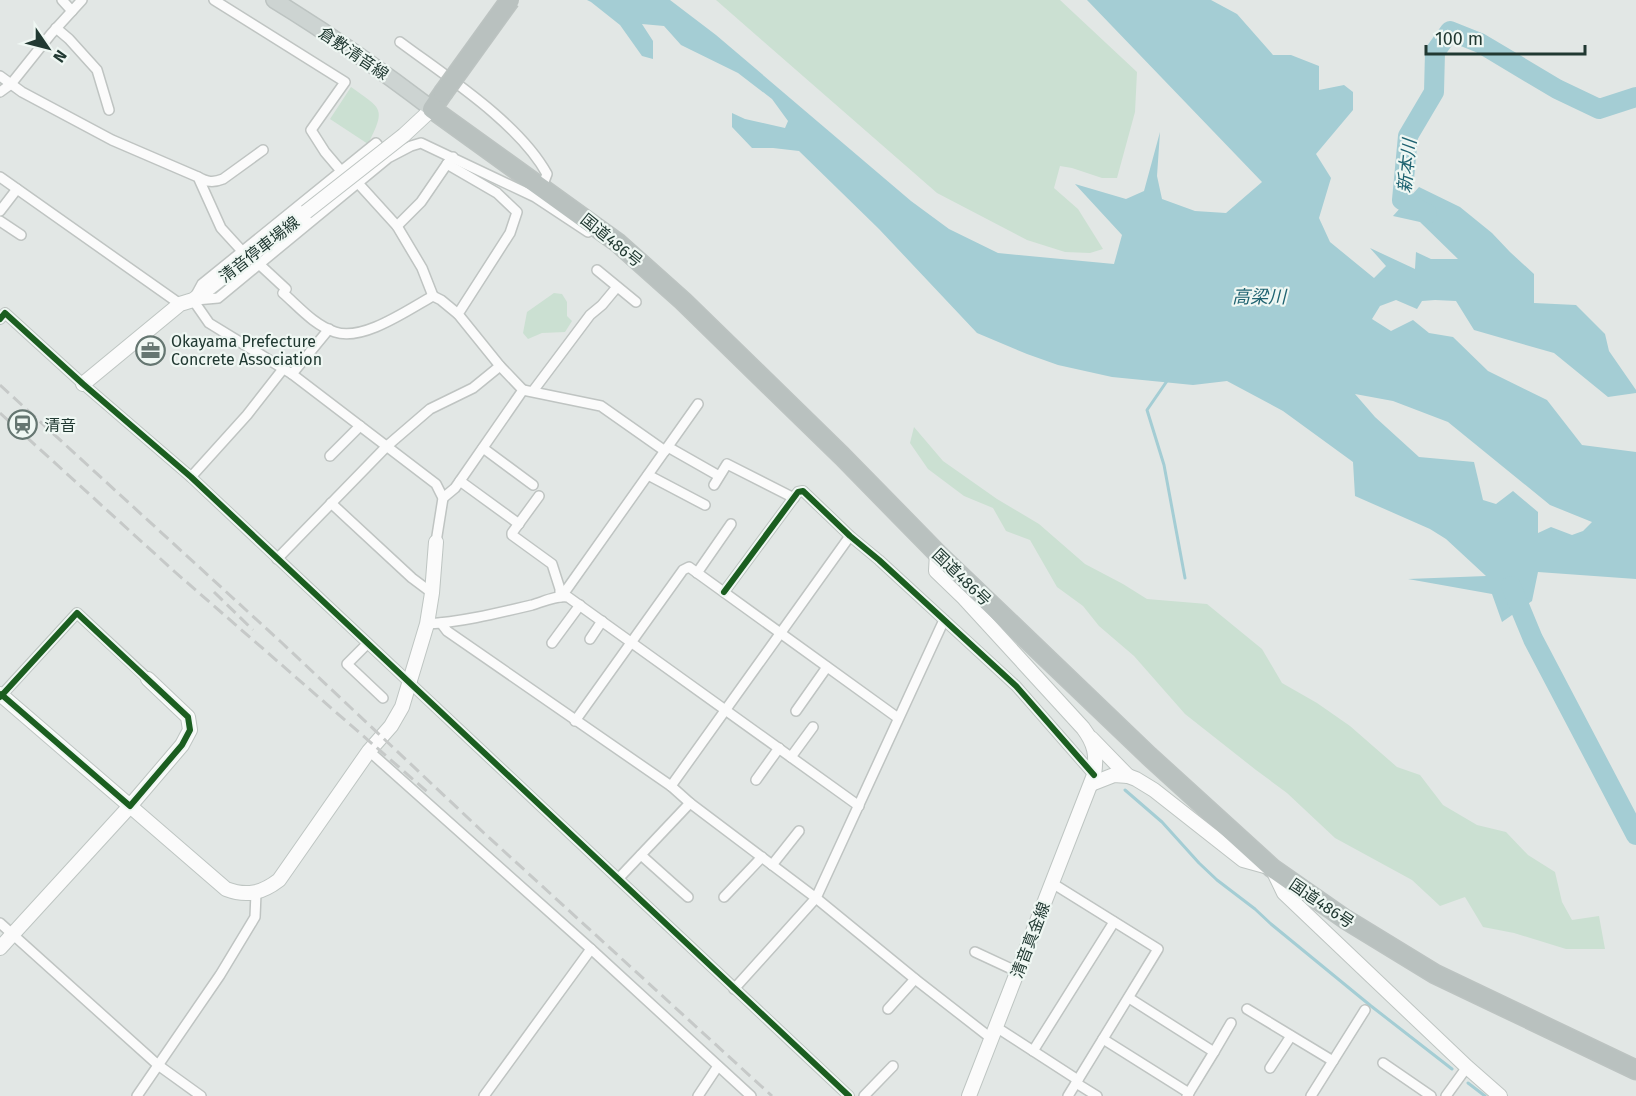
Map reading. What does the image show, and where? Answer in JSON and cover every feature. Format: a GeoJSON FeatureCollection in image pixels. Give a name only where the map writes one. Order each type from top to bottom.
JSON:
{"type":"FeatureCollection","features":[{"type":"Feature","properties":{"kind":"highway"},"geometry":{"type":"LineString","coordinates":[[432,109],[510,0]]}},
{"type":"Feature","properties":{"kind":"highway","name":"国道486号"},"geometry":{"type":"LineString","coordinates":[[432,109],[618,243],[692,309],[937,553],[1149,756],[1272,868],[1345,919],[1436,974],[1636,1071]]}},
{"type":"Feature","properties":{"kind":"main road","name":"倉敷清音線"},"geometry":{"type":"LineString","coordinates":[[274,0],[402,85],[432,109]]}},
{"type":"Feature","properties":{"kind":"street"},"geometry":{"type":"LineString","coordinates":[[62,0],[72,11]]}},
{"type":"Feature","properties":{"kind":"street"},"geometry":{"type":"LineString","coordinates":[[0,92],[11,84],[82,0]]}},
{"type":"Feature","properties":{"kind":"street"},"geometry":{"type":"LineString","coordinates":[[214,0],[345,82],[311,130],[325,152],[342,172]]}},
{"type":"Feature","properties":{"kind":"street"},"geometry":{"type":"LineString","coordinates":[[56,28],[97,70],[109,110]]}},
{"type":"Feature","properties":{"kind":"street"},"geometry":{"type":"LineString","coordinates":[[400,42],[499,117],[538,158],[547,174],[542,187]]}},
{"type":"Feature","properties":{"kind":"street"},"geometry":{"type":"LineString","coordinates":[[0,76],[22,92],[112,140],[211,182],[223,179],[263,150]]}},
{"type":"Feature","properties":{"kind":"street","name":"清音停車場線"},"geometry":{"type":"LineString","coordinates":[[83,384],[404,135],[432,109]]}},
{"type":"Feature","properties":{"kind":"street"},"geometry":{"type":"LineString","coordinates":[[186,302],[202,284],[376,143],[388,158]]}},
{"type":"Feature","properties":{"kind":"street"},"geometry":{"type":"LineString","coordinates":[[186,302],[218,298],[388,158],[421,143],[497,193],[517,212],[510,233],[458,314]]}},
{"type":"Feature","properties":{"kind":"street"},"geometry":{"type":"LineString","coordinates":[[397,226],[422,202],[450,161]]}},
{"type":"Feature","properties":{"kind":"street"},"geometry":{"type":"LineString","coordinates":[[450,161],[535,196],[599,239],[618,243]]}},
{"type":"Feature","properties":{"kind":"street"},"geometry":{"type":"LineString","coordinates":[[0,177],[186,302],[208,323],[288,371],[436,484],[442,498],[427,624],[402,707],[391,726],[369,752],[279,880],[256,893],[244,894],[226,889],[130,806],[1,695],[77,613],[188,717],[190,730],[182,745],[130,806],[0,948]]}},
{"type":"Feature","properties":{"kind":"street"},"geometry":{"type":"LineString","coordinates":[[198,177],[221,228],[242,251]]}},
{"type":"Feature","properties":{"kind":"street"},"geometry":{"type":"LineString","coordinates":[[357,183],[397,226],[422,268],[433,296],[458,314],[500,366],[528,391],[601,405],[666,449],[719,476]]}},
{"type":"Feature","properties":{"kind":"street"},"geometry":{"type":"LineString","coordinates":[[0,211],[17,189]]}},
{"type":"Feature","properties":{"kind":"street"},"geometry":{"type":"LineString","coordinates":[[0,220],[21,236]]}},
{"type":"Feature","properties":{"kind":"street"},"geometry":{"type":"LineString","coordinates":[[259,264],[286,289],[283,293],[310,318],[329,329],[344,334],[364,331],[386,322],[433,296]]}},
{"type":"Feature","properties":{"kind":"street"},"geometry":{"type":"LineString","coordinates":[[597,270],[636,302]]}},
{"type":"Feature","properties":{"kind":"street"},"geometry":{"type":"LineString","coordinates":[[442,498],[455,488],[528,391],[590,315],[617,287]]}},
{"type":"Feature","properties":{"kind":"street"},"geometry":{"type":"LineString","coordinates":[[0,319],[5,313],[191,477],[849,1096]]}},
{"type":"Feature","properties":{"kind":"street"},"geometry":{"type":"LineString","coordinates":[[191,477],[329,329]]}},
{"type":"Feature","properties":{"kind":"street"},"geometry":{"type":"LineString","coordinates":[[277,559],[387,446],[430,409],[473,388],[500,366]]}},
{"type":"Feature","properties":{"kind":"street"},"geometry":{"type":"LineString","coordinates":[[561,597],[698,404]]}},
{"type":"Feature","properties":{"kind":"street"},"geometry":{"type":"LineString","coordinates":[[330,456],[360,426]]}},
{"type":"Feature","properties":{"kind":"street"},"geometry":{"type":"LineString","coordinates":[[483,448],[532,485]]}},
{"type":"Feature","properties":{"kind":"street"},"geometry":{"type":"LineString","coordinates":[[714,485],[728,464],[794,498]]}},
{"type":"Feature","properties":{"kind":"street"},"geometry":{"type":"LineString","coordinates":[[648,475],[705,506]]}},
{"type":"Feature","properties":{"kind":"street"},"geometry":{"type":"LineString","coordinates":[[460,481],[519,524]]}},
{"type":"Feature","properties":{"kind":"street"},"geometry":{"type":"LineString","coordinates":[[724,592],[798,492],[803,491],[1016,686],[1092,780],[1114,775],[1128,777],[1154,790],[1284,893],[1500,1096]]}},
{"type":"Feature","properties":{"kind":"street"},"geometry":{"type":"LineString","coordinates":[[539,496],[512,536],[552,564],[561,597]]}},
{"type":"Feature","properties":{"kind":"street"},"geometry":{"type":"LineString","coordinates":[[331,503],[412,579],[432,593]]}},
{"type":"Feature","properties":{"kind":"street"},"geometry":{"type":"LineString","coordinates":[[697,573],[731,524]]}},
{"type":"Feature","properties":{"kind":"street"},"geometry":{"type":"LineString","coordinates":[[671,786],[850,536]]}},
{"type":"Feature","properties":{"kind":"street","name":"清音真金線"},"geometry":{"type":"LineString","coordinates":[[937,553],[936,571],[964,598],[1083,728],[1089,737],[1096,759],[1092,780],[969,1096]]}},
{"type":"Feature","properties":{"kind":"street"},"geometry":{"type":"LineString","coordinates":[[575,721],[683,570],[689,567],[898,718]]}},
{"type":"Feature","properties":{"kind":"street"},"geometry":{"type":"LineString","coordinates":[[427,624],[568,597],[859,806]]}},
{"type":"Feature","properties":{"kind":"street"},"geometry":{"type":"LineString","coordinates":[[552,643],[580,604]]}},
{"type":"Feature","properties":{"kind":"street"},"geometry":{"type":"LineString","coordinates":[[734,989],[816,898],[944,620]]}},
{"type":"Feature","properties":{"kind":"street"},"geometry":{"type":"LineString","coordinates":[[590,639],[602,621]]}},
{"type":"Feature","properties":{"kind":"street"},"geometry":{"type":"LineString","coordinates":[[441,623],[447,631],[671,786],[690,803],[816,898],[915,979],[994,1033],[1033,1051],[1097,1096]]}},
{"type":"Feature","properties":{"kind":"street"},"geometry":{"type":"LineString","coordinates":[[367,644],[347,664],[383,698]]}},
{"type":"Feature","properties":{"kind":"street"},"geometry":{"type":"LineString","coordinates":[[796,711],[827,667]]}},
{"type":"Feature","properties":{"kind":"street"},"geometry":{"type":"LineString","coordinates":[[791,757],[813,727]]}},
{"type":"Feature","properties":{"kind":"street"},"geometry":{"type":"LineString","coordinates":[[1089,737],[1128,777]]}},
{"type":"Feature","properties":{"kind":"street"},"geometry":{"type":"LineString","coordinates":[[756,780],[779,748]]}},
{"type":"Feature","properties":{"kind":"street"},"geometry":{"type":"LineString","coordinates":[[369,752],[591,949],[751,1096]]}},
{"type":"Feature","properties":{"kind":"street"},"geometry":{"type":"LineString","coordinates":[[618,879],[690,803]]}},
{"type":"Feature","properties":{"kind":"street"},"geometry":{"type":"LineString","coordinates":[[772,864],[799,831]]}},
{"type":"Feature","properties":{"kind":"street"},"geometry":{"type":"LineString","coordinates":[[641,855],[688,897]]}},
{"type":"Feature","properties":{"kind":"street"},"geometry":{"type":"LineString","coordinates":[[724,897],[762,857]]}},
{"type":"Feature","properties":{"kind":"street"},"geometry":{"type":"LineString","coordinates":[[1243,860],[1272,868],[1284,893]]}},
{"type":"Feature","properties":{"kind":"street"},"geometry":{"type":"LineString","coordinates":[[1052,883],[1158,949],[1068,1096]]}},
{"type":"Feature","properties":{"kind":"street"},"geometry":{"type":"LineString","coordinates":[[137,1096],[220,975],[249,927],[255,916],[256,893]]}},
{"type":"Feature","properties":{"kind":"street"},"geometry":{"type":"LineString","coordinates":[[1033,1051],[1114,922]]}},
{"type":"Feature","properties":{"kind":"street"},"geometry":{"type":"LineString","coordinates":[[0,923],[158,1065],[201,1096]]}},
{"type":"Feature","properties":{"kind":"street"},"geometry":{"type":"LineString","coordinates":[[484,1096],[591,949]]}},
{"type":"Feature","properties":{"kind":"street"},"geometry":{"type":"LineString","coordinates":[[975,952],[1018,972]]}},
{"type":"Feature","properties":{"kind":"street"},"geometry":{"type":"LineString","coordinates":[[888,1009],[915,979]]}},
{"type":"Feature","properties":{"kind":"street"},"geometry":{"type":"LineString","coordinates":[[1129,998],[1214,1052]]}},
{"type":"Feature","properties":{"kind":"street"},"geometry":{"type":"LineString","coordinates":[[1247,1009],[1333,1061]]}},
{"type":"Feature","properties":{"kind":"street"},"geometry":{"type":"LineString","coordinates":[[1311,1096],[1365,1010]]}},
{"type":"Feature","properties":{"kind":"street"},"geometry":{"type":"LineString","coordinates":[[1103,1039],[1188,1095],[1232,1023]]}},
{"type":"Feature","properties":{"kind":"street"},"geometry":{"type":"LineString","coordinates":[[1270,1068],[1291,1036]]}},
{"type":"Feature","properties":{"kind":"street"},"geometry":{"type":"LineString","coordinates":[[1383,1063],[1431,1096]]}},
{"type":"Feature","properties":{"kind":"street"},"geometry":{"type":"LineString","coordinates":[[698,1096],[718,1066]]}},
{"type":"Feature","properties":{"kind":"street"},"geometry":{"type":"LineString","coordinates":[[864,1096],[893,1066]]}},
{"type":"Feature","properties":{"kind":"street"},"geometry":{"type":"LineString","coordinates":[[1446,1096],[1467,1067]]}},
{"type":"Feature","properties":{"kind":"green space"},"geometry":{"type":"Polygon","coordinates":[[[716,0],[1060,0],[1137,72],[1135,112],[1117,178],[1102,178],[1060,166],[1054,188],[1078,209],[1103,249],[1090,253],[1065,252],[1027,240],[937,193],[716,0]]]}},
{"type":"Feature","properties":{"kind":"green space"},"geometry":{"type":"Polygon","coordinates":[[[351,87],[375,105],[378,110],[378,123],[368,144],[330,119],[351,87]]]}},
{"type":"Feature","properties":{"kind":"green space"},"geometry":{"type":"Polygon","coordinates":[[[554,293],[562,294],[567,302],[567,316],[572,321],[565,332],[542,333],[528,339],[523,333],[527,312],[554,293]]]}},
{"type":"Feature","properties":{"kind":"green space"},"geometry":{"type":"Polygon","coordinates":[[[914,427],[943,461],[997,499],[1039,524],[1085,564],[1147,599],[1207,604],[1262,649],[1282,683],[1317,703],[1350,726],[1397,767],[1420,775],[1443,805],[1477,825],[1506,832],[1528,855],[1555,872],[1562,902],[1572,920],[1599,916],[1605,949],[1566,949],[1514,933],[1483,927],[1465,897],[1440,906],[1412,880],[1335,838],[1287,793],[1185,714],[1134,656],[1099,626],[1083,606],[1057,587],[1030,540],[1006,531],[993,508],[964,496],[928,469],[910,443],[914,427]]]}},
{"type":"Feature","properties":{"kind":"water","name":"高梁川"},"geometry":{"type":"Polygon","coordinates":[[[587,0],[670,0],[716,35],[911,201],[949,229],[998,253],[1114,264],[1122,235],[1075,184],[1126,199],[1144,191],[1160,132],[1157,176],[1162,199],[1195,211],[1226,213],[1262,182],[1087,0],[1211,0],[1237,14],[1273,55],[1291,55],[1319,66],[1319,90],[1344,85],[1353,92],[1353,110],[1316,154],[1331,178],[1319,218],[1330,242],[1374,278],[1386,266],[1370,248],[1415,269],[1416,252],[1431,259],[1458,259],[1420,222],[1393,216],[1419,187],[1460,207],[1492,233],[1534,274],[1534,303],[1576,305],[1605,334],[1609,351],[1636,393],[1608,397],[1554,353],[1474,330],[1456,301],[1422,301],[1417,309],[1396,300],[1380,306],[1372,319],[1391,331],[1413,320],[1429,333],[1453,337],[1488,371],[1547,400],[1582,445],[1636,452],[1636,579],[1538,572],[1532,601],[1502,622],[1492,594],[1408,579],[1486,576],[1446,539],[1430,529],[1355,496],[1353,462],[1283,411],[1227,381],[1193,385],[1112,377],[1058,365],[977,333],[879,229],[799,151],[752,148],[732,127],[732,113],[745,119],[785,128],[788,121],[772,99],[738,73],[681,45],[664,26],[642,24],[653,41],[653,59],[642,56],[620,25],[587,0]],[[1355,394],[1375,417],[1419,457],[1474,462],[1483,500],[1496,504],[1513,491],[1538,512],[1538,533],[1551,527],[1572,535],[1583,531],[1592,522],[1550,505],[1448,422],[1393,401],[1355,394]]]}},
{"type":"Feature","properties":{"kind":"waterway","name":"新本川"},"geometry":{"type":"LineString","coordinates":[[1427,214],[1402,200],[1408,136],[1434,92],[1435,52],[1450,31],[1480,43],[1557,89],[1599,109],[1636,97]]}},
{"type":"Feature","properties":{"kind":"waterway"},"geometry":{"type":"LineString","coordinates":[[1167,381],[1147,410],[1164,465],[1185,578]]}},
{"type":"Feature","properties":{"kind":"waterway"},"geometry":{"type":"LineString","coordinates":[[1511,586],[1533,639],[1636,835]]}},
{"type":"Feature","properties":{"kind":"waterway"},"geometry":{"type":"LineString","coordinates":[[1125,790],[1162,822],[1217,880],[1452,1069]]}},
{"type":"Feature","properties":{"kind":"waterway"},"geometry":{"type":"LineString","coordinates":[[1468,1083],[1485,1096]]}},
{"type":"Feature","properties":{"kind":"railway"},"geometry":{"type":"LineString","coordinates":[[0,385],[772,1096]]}},
{"type":"Feature","properties":{"kind":"railway"},"geometry":{"type":"LineString","coordinates":[[0,413],[175,572],[431,795]]}},
{"type":"Feature","properties":{"kind":"railway"},"geometry":{"type":"LineString","coordinates":[[214,592],[253,630]]}},
{"type":"Feature","properties":{"kind":"cycle path"},"geometry":{"type":"LineString","coordinates":[[0,319],[5,313],[191,477],[849,1096]]}},
{"type":"Feature","properties":{"kind":"cycle path"},"geometry":{"type":"LineString","coordinates":[[724,592],[798,492],[803,491],[1016,686],[1094,775]]}},
{"type":"Feature","properties":{"kind":"cycle path"},"geometry":{"type":"LineString","coordinates":[[0,694],[2,695],[130,806],[182,745],[190,730],[188,717],[77,613],[2,695],[0,697]]}},
{"type":"Feature","properties":{"kind":"place","name":"Okayama Prefecture Concrete Association"},"geometry":{"type":"Point","coordinates":[150,350]}},
{"type":"Feature","properties":{"kind":"place","name":"清音"},"geometry":{"type":"Point","coordinates":[23,425]}}]}
